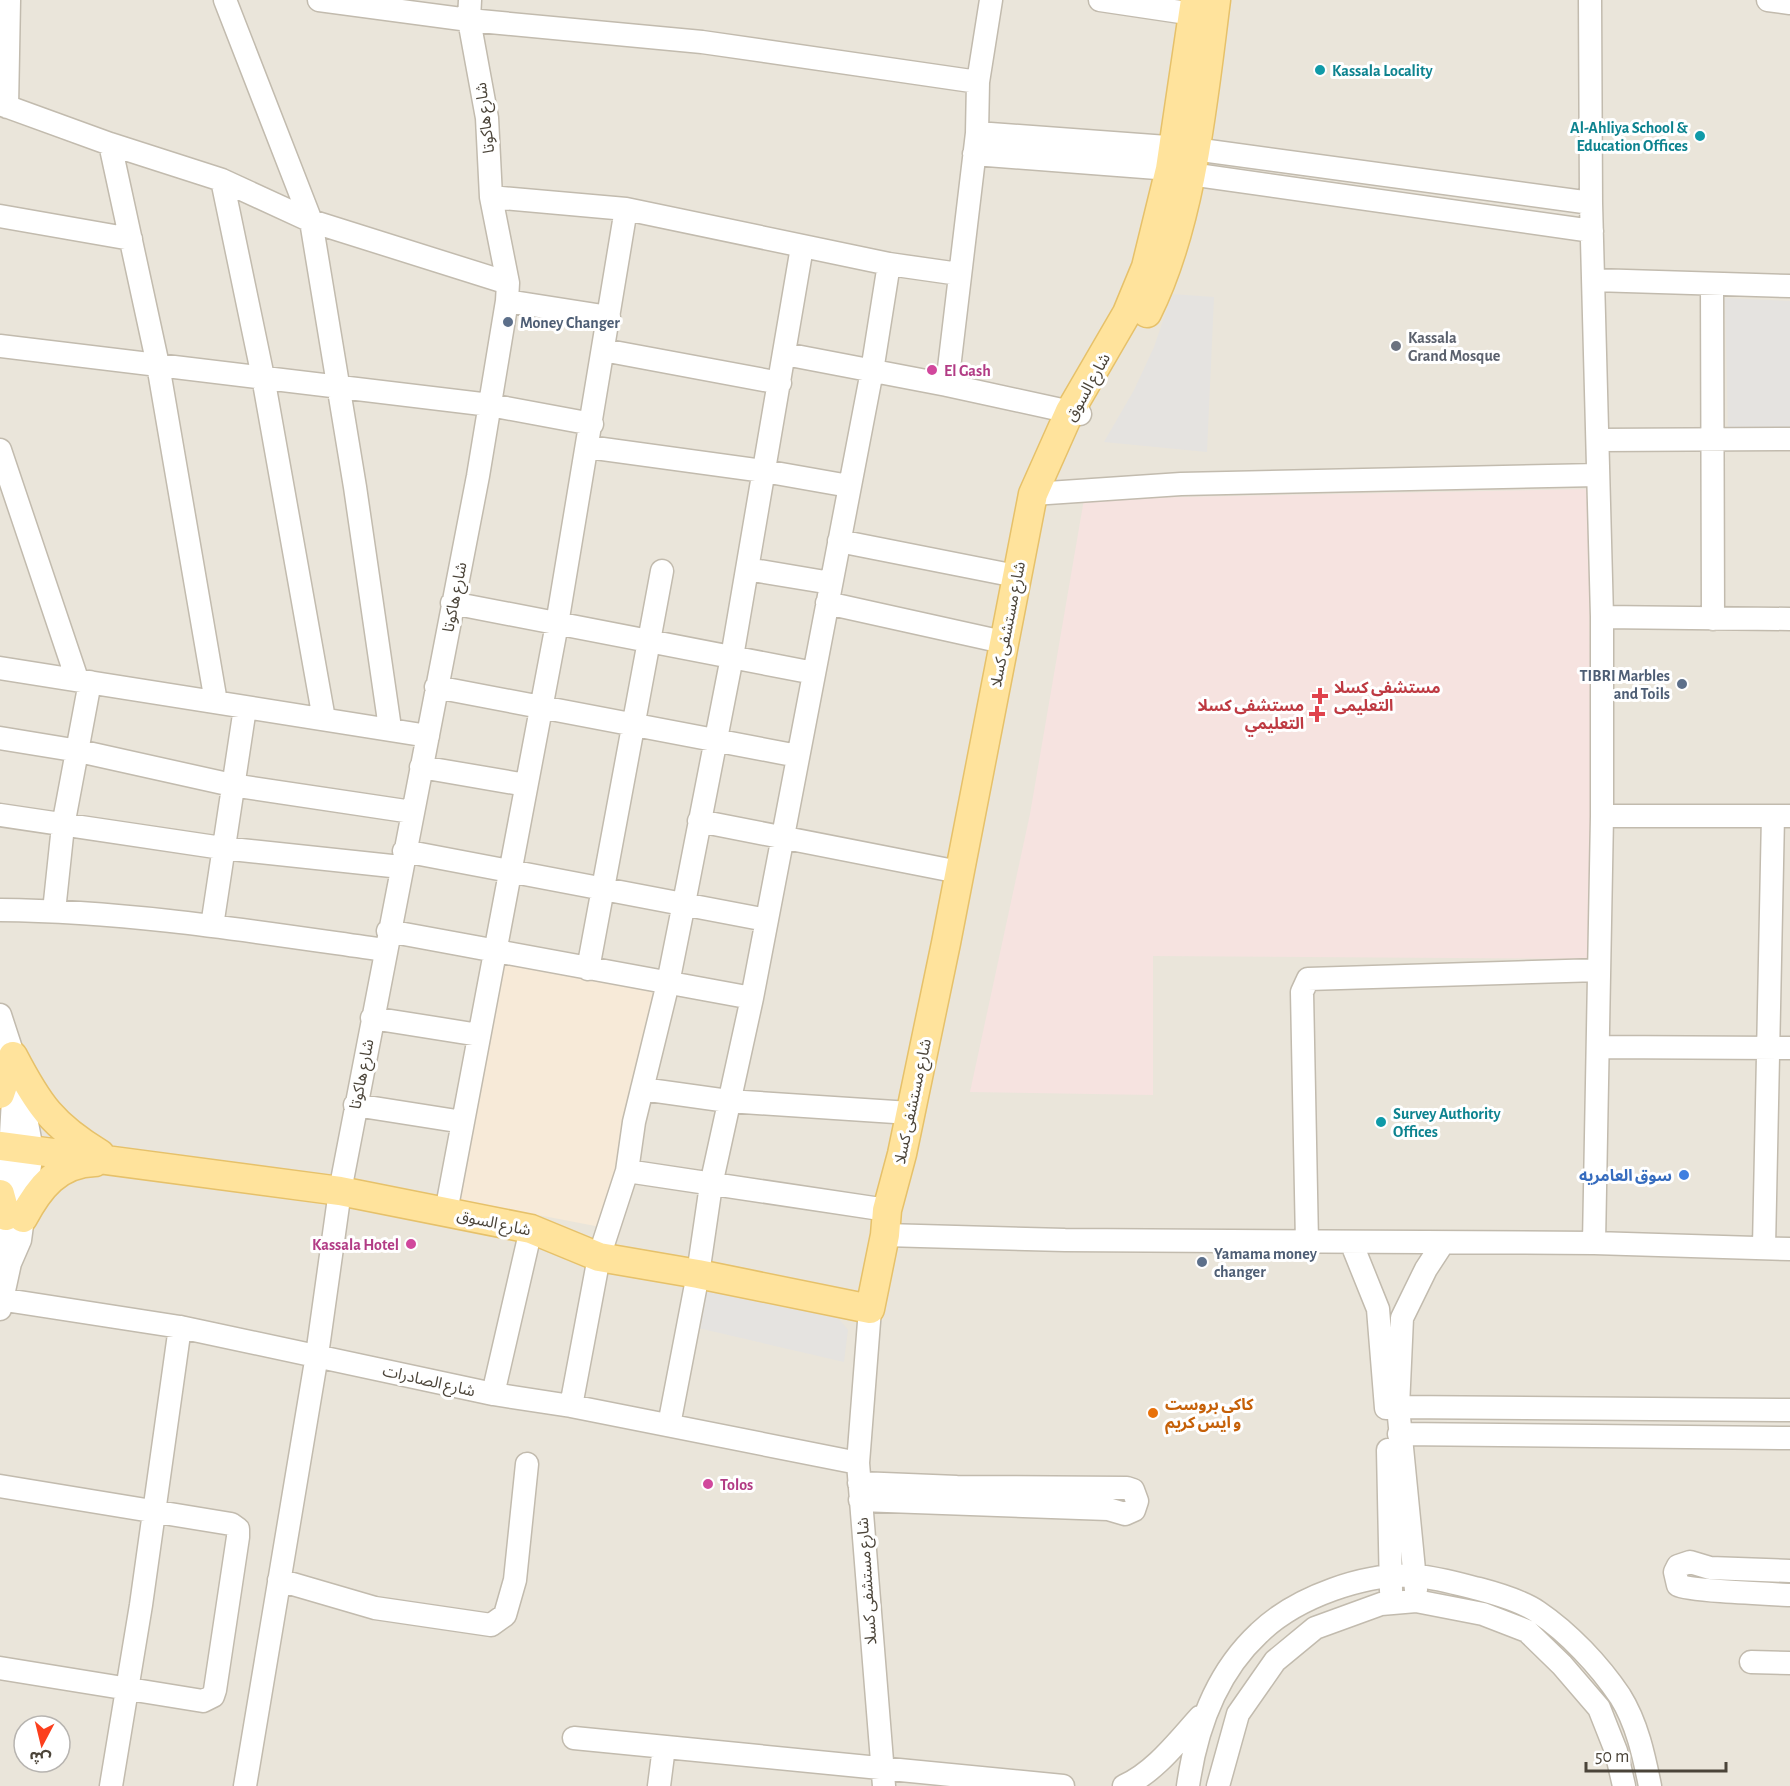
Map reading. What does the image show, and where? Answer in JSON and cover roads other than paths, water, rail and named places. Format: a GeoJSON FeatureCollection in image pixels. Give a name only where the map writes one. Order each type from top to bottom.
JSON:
{"type":"FeatureCollection","features":[{"type":"Feature","properties":{"kind":"main road","name":"شارع السوق"},"geometry":{"type":"LineString","coordinates":[[1072,418],[1137,291],[1182,159],[1205,4]]}},
{"type":"Feature","properties":{"kind":"main road","name":"شارع مستشفى كسلا"},"geometry":{"type":"LineString","coordinates":[[870,1309],[1033,494],[1047,461],[1072,418]]}},
{"type":"Feature","properties":{"kind":"main road"},"geometry":{"type":"LineString","coordinates":[[0,1094],[15,1060]]}},
{"type":"Feature","properties":{"kind":"main road"},"geometry":{"type":"LineString","coordinates":[[15,1060],[36,1099],[70,1135],[112,1161]]}},
{"type":"Feature","properties":{"kind":"main road"},"geometry":{"type":"LineString","coordinates":[[15,1148],[112,1161]]}},
{"type":"Feature","properties":{"kind":"main road","name":"شارع السوق"},"geometry":{"type":"LineString","coordinates":[[112,1161],[340,1191],[531,1229],[599,1257],[698,1274],[870,1309]]}},
{"type":"Feature","properties":{"kind":"main road"},"geometry":{"type":"LineString","coordinates":[[10,1210],[36,1192],[57,1173],[84,1162],[112,1161]]}},
{"type":"Feature","properties":{"kind":"street"},"geometry":{"type":"LineString","coordinates":[[9,0],[4,106],[110,144],[222,180],[311,221],[508,292],[609,317]]}},
{"type":"Feature","properties":{"kind":"street"},"geometry":{"type":"LineString","coordinates":[[225,0],[311,221],[339,386],[390,728]]}},
{"type":"Feature","properties":{"kind":"street"},"geometry":{"type":"LineString","coordinates":[[319,0],[470,10],[978,82]]}},
{"type":"Feature","properties":{"kind":"street"},"geometry":{"type":"LineString","coordinates":[[947,385],[975,143],[978,82],[991,0]]}},
{"type":"Feature","properties":{"kind":"street"},"geometry":{"type":"LineString","coordinates":[[1100,0],[1205,4]]}},
{"type":"Feature","properties":{"kind":"street"},"geometry":{"type":"LineString","coordinates":[[1590,0],[1591,203],[1602,617],[1602,816],[1594,1243]]}},
{"type":"Feature","properties":{"kind":"street","name":"شارع هاكوتا"},"geometry":{"type":"LineString","coordinates":[[245,1786],[317,1355],[340,1191],[355,1105],[428,736],[490,405],[508,292],[491,197],[487,118],[470,10]]}},
{"type":"Feature","properties":{"kind":"street"},"geometry":{"type":"LineString","coordinates":[[975,143],[1182,159],[1252,156],[1591,203]]}},
{"type":"Feature","properties":{"kind":"street"},"geometry":{"type":"LineString","coordinates":[[110,144],[158,365],[216,702]]}},
{"type":"Feature","properties":{"kind":"street"},"geometry":{"type":"LineString","coordinates":[[1248,182],[1252,156]]}},
{"type":"Feature","properties":{"kind":"street"},"geometry":{"type":"LineString","coordinates":[[1182,159],[1248,182],[1592,231]]}},
{"type":"Feature","properties":{"kind":"street"},"geometry":{"type":"LineString","coordinates":[[1310,190],[1316,165]]}},
{"type":"Feature","properties":{"kind":"street"},"geometry":{"type":"LineString","coordinates":[[1372,199],[1377,174]]}},
{"type":"Feature","properties":{"kind":"street"},"geometry":{"type":"LineString","coordinates":[[222,180],[263,377],[324,719]]}},
{"type":"Feature","properties":{"kind":"street"},"geometry":{"type":"LineString","coordinates":[[1434,207],[1438,182]]}},
{"type":"Feature","properties":{"kind":"street"},"geometry":{"type":"LineString","coordinates":[[491,197],[626,209],[889,264],[959,274]]}},
{"type":"Feature","properties":{"kind":"street"},"geometry":{"type":"LineString","coordinates":[[446,1212],[557,624],[626,209]]}},
{"type":"Feature","properties":{"kind":"street"},"geometry":{"type":"LineString","coordinates":[[0,216],[131,239]]}},
{"type":"Feature","properties":{"kind":"street"},"geometry":{"type":"LineString","coordinates":[[571,1406],[599,1257],[627,1171],[634,1122],[668,983],[684,903],[732,657],[802,247]]}},
{"type":"Feature","properties":{"kind":"street"},"geometry":{"type":"LineString","coordinates":[[669,1425],[698,1274],[711,1185],[752,998],[872,371],[889,264]]}},
{"type":"Feature","properties":{"kind":"street"},"geometry":{"type":"LineString","coordinates":[[1594,280],[1790,286]]}},
{"type":"Feature","properties":{"kind":"street"},"geometry":{"type":"LineString","coordinates":[[1712,285],[1713,619]]}},
{"type":"Feature","properties":{"kind":"street"},"geometry":{"type":"LineString","coordinates":[[0,346],[490,405],[592,424]]}},
{"type":"Feature","properties":{"kind":"street"},"geometry":{"type":"LineString","coordinates":[[603,350],[780,383]]}},
{"type":"Feature","properties":{"kind":"street"},"geometry":{"type":"LineString","coordinates":[[785,354],[947,385],[1072,418]]}},
{"type":"Feature","properties":{"kind":"street"},"geometry":{"type":"LineString","coordinates":[[1599,440],[1790,439]]}},
{"type":"Feature","properties":{"kind":"street"},"geometry":{"type":"LineString","coordinates":[[588,447],[764,471],[849,486]]}},
{"type":"Feature","properties":{"kind":"street"},"geometry":{"type":"LineString","coordinates":[[0,450],[84,681],[79,751],[63,826],[54,910]]}},
{"type":"Feature","properties":{"kind":"street"},"geometry":{"type":"LineString","coordinates":[[1033,494],[1181,484],[1598,475]]}},
{"type":"Feature","properties":{"kind":"street"},"geometry":{"type":"LineString","coordinates":[[839,541],[1016,576]]}},
{"type":"Feature","properties":{"kind":"street"},"geometry":{"type":"LineString","coordinates":[[747,569],[1003,642]]}},
{"type":"Feature","properties":{"kind":"street"},"geometry":{"type":"LineString","coordinates":[[588,969],[662,571]]}},
{"type":"Feature","properties":{"kind":"street"},"geometry":{"type":"LineString","coordinates":[[452,603],[813,673]]}},
{"type":"Feature","properties":{"kind":"street"},"geometry":{"type":"LineString","coordinates":[[1602,617],[1790,619]]}},
{"type":"Feature","properties":{"kind":"street"},"geometry":{"type":"LineString","coordinates":[[0,668],[244,708],[390,728],[428,736]]}},
{"type":"Feature","properties":{"kind":"street"},"geometry":{"type":"LineString","coordinates":[[436,687],[798,756]]}},
{"type":"Feature","properties":{"kind":"street"},"geometry":{"type":"LineString","coordinates":[[212,926],[244,708]]}},
{"type":"Feature","properties":{"kind":"street"},"geometry":{"type":"LineString","coordinates":[[0,738],[79,751],[232,785],[412,812]]}},
{"type":"Feature","properties":{"kind":"street"},"geometry":{"type":"LineString","coordinates":[[421,767],[526,785]]}},
{"type":"Feature","properties":{"kind":"street"},"geometry":{"type":"LineString","coordinates":[[0,815],[222,848],[403,859],[511,870],[767,920]]}},
{"type":"Feature","properties":{"kind":"street"},"geometry":{"type":"LineString","coordinates":[[1602,816],[1781,816],[1767,1048],[1764,1247]]}},
{"type":"Feature","properties":{"kind":"street"},"geometry":{"type":"LineString","coordinates":[[699,821],[959,872]]}},
{"type":"Feature","properties":{"kind":"street"},"geometry":{"type":"LineString","coordinates":[[0,910],[54,910],[495,951],[752,998]]}},
{"type":"Feature","properties":{"kind":"street"},"geometry":{"type":"LineString","coordinates":[[1307,1242],[1302,992],[1308,979],[1599,970]]}},
{"type":"Feature","properties":{"kind":"street"},"geometry":{"type":"LineString","coordinates":[[0,1015],[15,1060],[15,1148],[10,1210],[20,1240],[10,1263],[1,1302]]}},
{"type":"Feature","properties":{"kind":"street"},"geometry":{"type":"LineString","coordinates":[[372,1018],[479,1035]]}},
{"type":"Feature","properties":{"kind":"street"},"geometry":{"type":"LineString","coordinates":[[1598,1047],[1790,1048]]}},
{"type":"Feature","properties":{"kind":"street"},"geometry":{"type":"LineString","coordinates":[[642,1089],[728,1101],[910,1113]]}},
{"type":"Feature","properties":{"kind":"street"},"geometry":{"type":"LineString","coordinates":[[355,1105],[463,1122]]}},
{"type":"Feature","properties":{"kind":"street"},"geometry":{"type":"LineString","coordinates":[[627,1171],[711,1185],[886,1222],[1307,1242],[1594,1243],[1790,1249]]}},
{"type":"Feature","properties":{"kind":"street"},"geometry":{"type":"LineString","coordinates":[[492,1394],[531,1229]]}},
{"type":"Feature","properties":{"kind":"street"},"geometry":{"type":"LineString","coordinates":[[1351,1242],[1375,1298],[1380,1321],[1388,1446],[1391,1602]]}},
{"type":"Feature","properties":{"kind":"street"},"geometry":{"type":"LineString","coordinates":[[1416,1601],[1416,1576],[1398,1407],[1402,1318],[1426,1269],[1443,1243]]}},
{"type":"Feature","properties":{"kind":"street","name":"شارع الصادرات"},"geometry":{"type":"LineString","coordinates":[[1,1302],[180,1327],[492,1394],[571,1406],[669,1425],[859,1482]]}},
{"type":"Feature","properties":{"kind":"street","name":"شارع مستشفى كسلا"},"geometry":{"type":"LineString","coordinates":[[870,1309],[859,1482],[883,1777]]}},
{"type":"Feature","properties":{"kind":"street"},"geometry":{"type":"LineString","coordinates":[[111,1786],[128,1688],[180,1327]]}},
{"type":"Feature","properties":{"kind":"street"},"geometry":{"type":"LineString","coordinates":[[1398,1407],[1790,1410]]}},
{"type":"Feature","properties":{"kind":"street"},"geometry":{"type":"LineString","coordinates":[[1400,1434],[1790,1438]]}},
{"type":"Feature","properties":{"kind":"street"},"geometry":{"type":"LineString","coordinates":[[279,1580],[375,1608],[491,1625],[506,1615],[515,1580],[527,1464]]}},
{"type":"Feature","properties":{"kind":"street"},"geometry":{"type":"LineString","coordinates":[[859,1482],[957,1487],[1127,1488],[1133,1490],[1137,1501],[1134,1510],[1125,1514],[1108,1509],[859,1482]]}},
{"type":"Feature","properties":{"kind":"street"},"geometry":{"type":"LineString","coordinates":[[0,1486],[154,1510],[231,1524],[238,1529],[213,1696],[203,1701],[0,1668]]}},
{"type":"Feature","properties":{"kind":"street"},"geometry":{"type":"LineString","coordinates":[[1790,1571],[1710,1568],[1690,1562],[1678,1566],[1675,1572],[1678,1585],[1691,1590],[1708,1589],[1790,1595]]}},
{"type":"Feature","properties":{"kind":"street"},"geometry":{"type":"LineString","coordinates":[[1124,1786],[1133,1782],[1165,1755],[1205,1711],[1227,1672],[1259,1632],[1309,1600],[1348,1584],[1391,1577],[1416,1576],[1448,1581],[1496,1594],[1537,1611],[1578,1645],[1620,1697],[1641,1745],[1650,1786]]}},
{"type":"Feature","properties":{"kind":"street"},"geometry":{"type":"LineString","coordinates":[[1218,1786],[1238,1713],[1275,1661],[1315,1628],[1391,1602],[1416,1601],[1483,1614],[1527,1631],[1562,1665],[1599,1708],[1616,1751],[1624,1786]]}},
{"type":"Feature","properties":{"kind":"street"},"geometry":{"type":"LineString","coordinates":[[1750,1662],[1790,1663]]}},
{"type":"Feature","properties":{"kind":"street"},"geometry":{"type":"LineString","coordinates":[[1188,1786],[1192,1755],[1205,1711]]}},
{"type":"Feature","properties":{"kind":"street"},"geometry":{"type":"LineString","coordinates":[[574,1738],[664,1747],[883,1777],[1064,1786]]}},
{"type":"Feature","properties":{"kind":"street"},"geometry":{"type":"LineString","coordinates":[[659,1786],[664,1747]]}},
{"type":"Feature","properties":{"kind":"place","name":"Kassala Locality"},"geometry":{"type":"Point","coordinates":[1320,70]}},
{"type":"Feature","properties":{"kind":"place","name":"Al-Ahliya School & Education Offices"},"geometry":{"type":"Point","coordinates":[1700,136]}},
{"type":"Feature","properties":{"kind":"place","name":"Money Changer"},"geometry":{"type":"Point","coordinates":[508,322]}},
{"type":"Feature","properties":{"kind":"place","name":"Kassala Grand Mosque"},"geometry":{"type":"Point","coordinates":[1396,346]}},
{"type":"Feature","properties":{"kind":"place","name":"El Gash"},"geometry":{"type":"Point","coordinates":[932,370]}},
{"type":"Feature","properties":{"kind":"place","name":"TIBRI Marbles and Toils"},"geometry":{"type":"Point","coordinates":[1682,684]}},
{"type":"Feature","properties":{"kind":"place","name":"مستشفى كسلا التعليمى"},"geometry":{"type":"Point","coordinates":[1320,696]}},
{"type":"Feature","properties":{"kind":"place","name":"مستشفى كسلا التعليمي"},"geometry":{"type":"Point","coordinates":[1317,714]}},
{"type":"Feature","properties":{"kind":"place","name":"Survey Authority Offices"},"geometry":{"type":"Point","coordinates":[1381,1122]}},
{"type":"Feature","properties":{"kind":"place","name":"سوق العامريه"},"geometry":{"type":"Point","coordinates":[1684,1175]}},
{"type":"Feature","properties":{"kind":"place","name":"Kassala Hotel"},"geometry":{"type":"Point","coordinates":[411,1244]}},
{"type":"Feature","properties":{"kind":"place","name":"Yamama money changer"},"geometry":{"type":"Point","coordinates":[1202,1262]}},
{"type":"Feature","properties":{"kind":"place","name":"كاكي بروست و ايس كريم"},"geometry":{"type":"Point","coordinates":[1153,1413]}},
{"type":"Feature","properties":{"kind":"place","name":"Tolos"},"geometry":{"type":"Point","coordinates":[708,1484]}}]}
